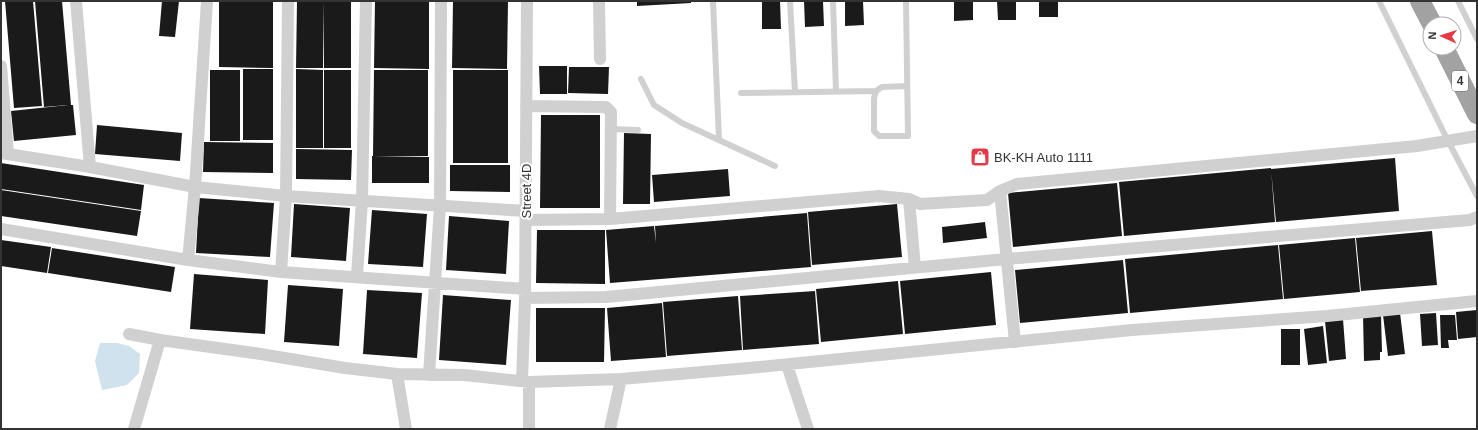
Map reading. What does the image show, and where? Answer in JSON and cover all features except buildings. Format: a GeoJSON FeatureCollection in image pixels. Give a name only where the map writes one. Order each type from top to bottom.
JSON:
{"type":"FeatureCollection","features":[{"type":"Feature","properties":{"kind":"highway"},"geometry":{"type":"LineString","coordinates":[[1420,1],[1428,16]]}},
{"type":"Feature","properties":{"kind":"highway","name":"4"},"geometry":{"type":"LineString","coordinates":[[1448,56],[1477,114]]}},
{"type":"Feature","properties":{"kind":"street"},"geometry":{"type":"LineString","coordinates":[[76,1],[90,167]]}},
{"type":"Feature","properties":{"kind":"street"},"geometry":{"type":"LineString","coordinates":[[188,260],[195,186],[207,1]]}},
{"type":"Feature","properties":{"kind":"street"},"geometry":{"type":"LineString","coordinates":[[281,272],[286,196],[288,1]]}},
{"type":"Feature","properties":{"kind":"street"},"geometry":{"type":"LineString","coordinates":[[357,276],[362,201],[366,1]]}},
{"type":"Feature","properties":{"kind":"street"},"geometry":{"type":"LineString","coordinates":[[430,375],[440,206],[441,1]]}},
{"type":"Feature","properties":{"kind":"street","name":"Street 4D"},"geometry":{"type":"LineString","coordinates":[[527,1],[525,293],[528,429]]}},
{"type":"Feature","properties":{"kind":"street"},"geometry":{"type":"LineString","coordinates":[[599,1],[600,59]]}},
{"type":"Feature","properties":{"kind":"street"},"geometry":{"type":"LineString","coordinates":[[1,66],[4,153],[195,186],[286,196],[440,206],[526,215],[610,218],[879,196],[909,199],[920,204],[987,200],[1000,191],[1017,184],[1409,146],[1477,136]]}},
{"type":"Feature","properties":{"kind":"street"},"geometry":{"type":"LineString","coordinates":[[526,106],[606,107],[611,112],[610,218]]}},
{"type":"Feature","properties":{"kind":"street"},"geometry":{"type":"LineString","coordinates":[[1000,191],[1015,342]]}},
{"type":"Feature","properties":{"kind":"street"},"geometry":{"type":"LineString","coordinates":[[909,199],[915,268]]}},
{"type":"Feature","properties":{"kind":"street"},"geometry":{"type":"LineString","coordinates":[[1,229],[188,260],[281,272],[436,282],[525,293],[606,297],[1006,259],[1470,220],[1477,217]]}},
{"type":"Feature","properties":{"kind":"street"},"geometry":{"type":"LineString","coordinates":[[129,334],[345,368],[397,374],[464,375],[526,382],[621,379],[1132,330],[1327,316],[1477,301]]}},
{"type":"Feature","properties":{"kind":"street"},"geometry":{"type":"LineString","coordinates":[[134,429],[160,340]]}},
{"type":"Feature","properties":{"kind":"street"},"geometry":{"type":"LineString","coordinates":[[787,364],[808,429]]}},
{"type":"Feature","properties":{"kind":"street"},"geometry":{"type":"LineString","coordinates":[[397,374],[406,429]]}},
{"type":"Feature","properties":{"kind":"street"},"geometry":{"type":"LineString","coordinates":[[610,429],[621,379]]}},
{"type":"Feature","properties":{"kind":"lane"},"geometry":{"type":"LineString","coordinates":[[713,1],[719,139]]}},
{"type":"Feature","properties":{"kind":"lane"},"geometry":{"type":"LineString","coordinates":[[790,1],[794,92]]}},
{"type":"Feature","properties":{"kind":"lane"},"geometry":{"type":"LineString","coordinates":[[832,1],[836,91]]}},
{"type":"Feature","properties":{"kind":"lane"},"geometry":{"type":"LineString","coordinates":[[876,91],[874,98],[874,131],[879,136],[908,136],[906,1]]}},
{"type":"Feature","properties":{"kind":"lane"},"geometry":{"type":"LineString","coordinates":[[1379,1],[1448,141],[1477,196]]}},
{"type":"Feature","properties":{"kind":"lane"},"geometry":{"type":"LineString","coordinates":[[1458,1],[1477,39]]}},
{"type":"Feature","properties":{"kind":"lane"},"geometry":{"type":"LineString","coordinates":[[641,79],[654,105],[682,123],[775,166]]}},
{"type":"Feature","properties":{"kind":"lane"},"geometry":{"type":"LineString","coordinates":[[741,93],[876,91],[882,87],[907,86]]}},
{"type":"Feature","properties":{"kind":"lane"},"geometry":{"type":"LineString","coordinates":[[611,129],[638,130]]}},
{"type":"Feature","properties":{"kind":"water"},"geometry":{"type":"Polygon","coordinates":[[[100,343],[117,343],[129,346],[140,354],[139,373],[127,385],[102,390],[95,361],[100,343]]]}},
{"type":"Feature","properties":{"kind":"place","name":"BK-KH Auto 1111"},"geometry":{"type":"Point","coordinates":[980,157]}}]}
